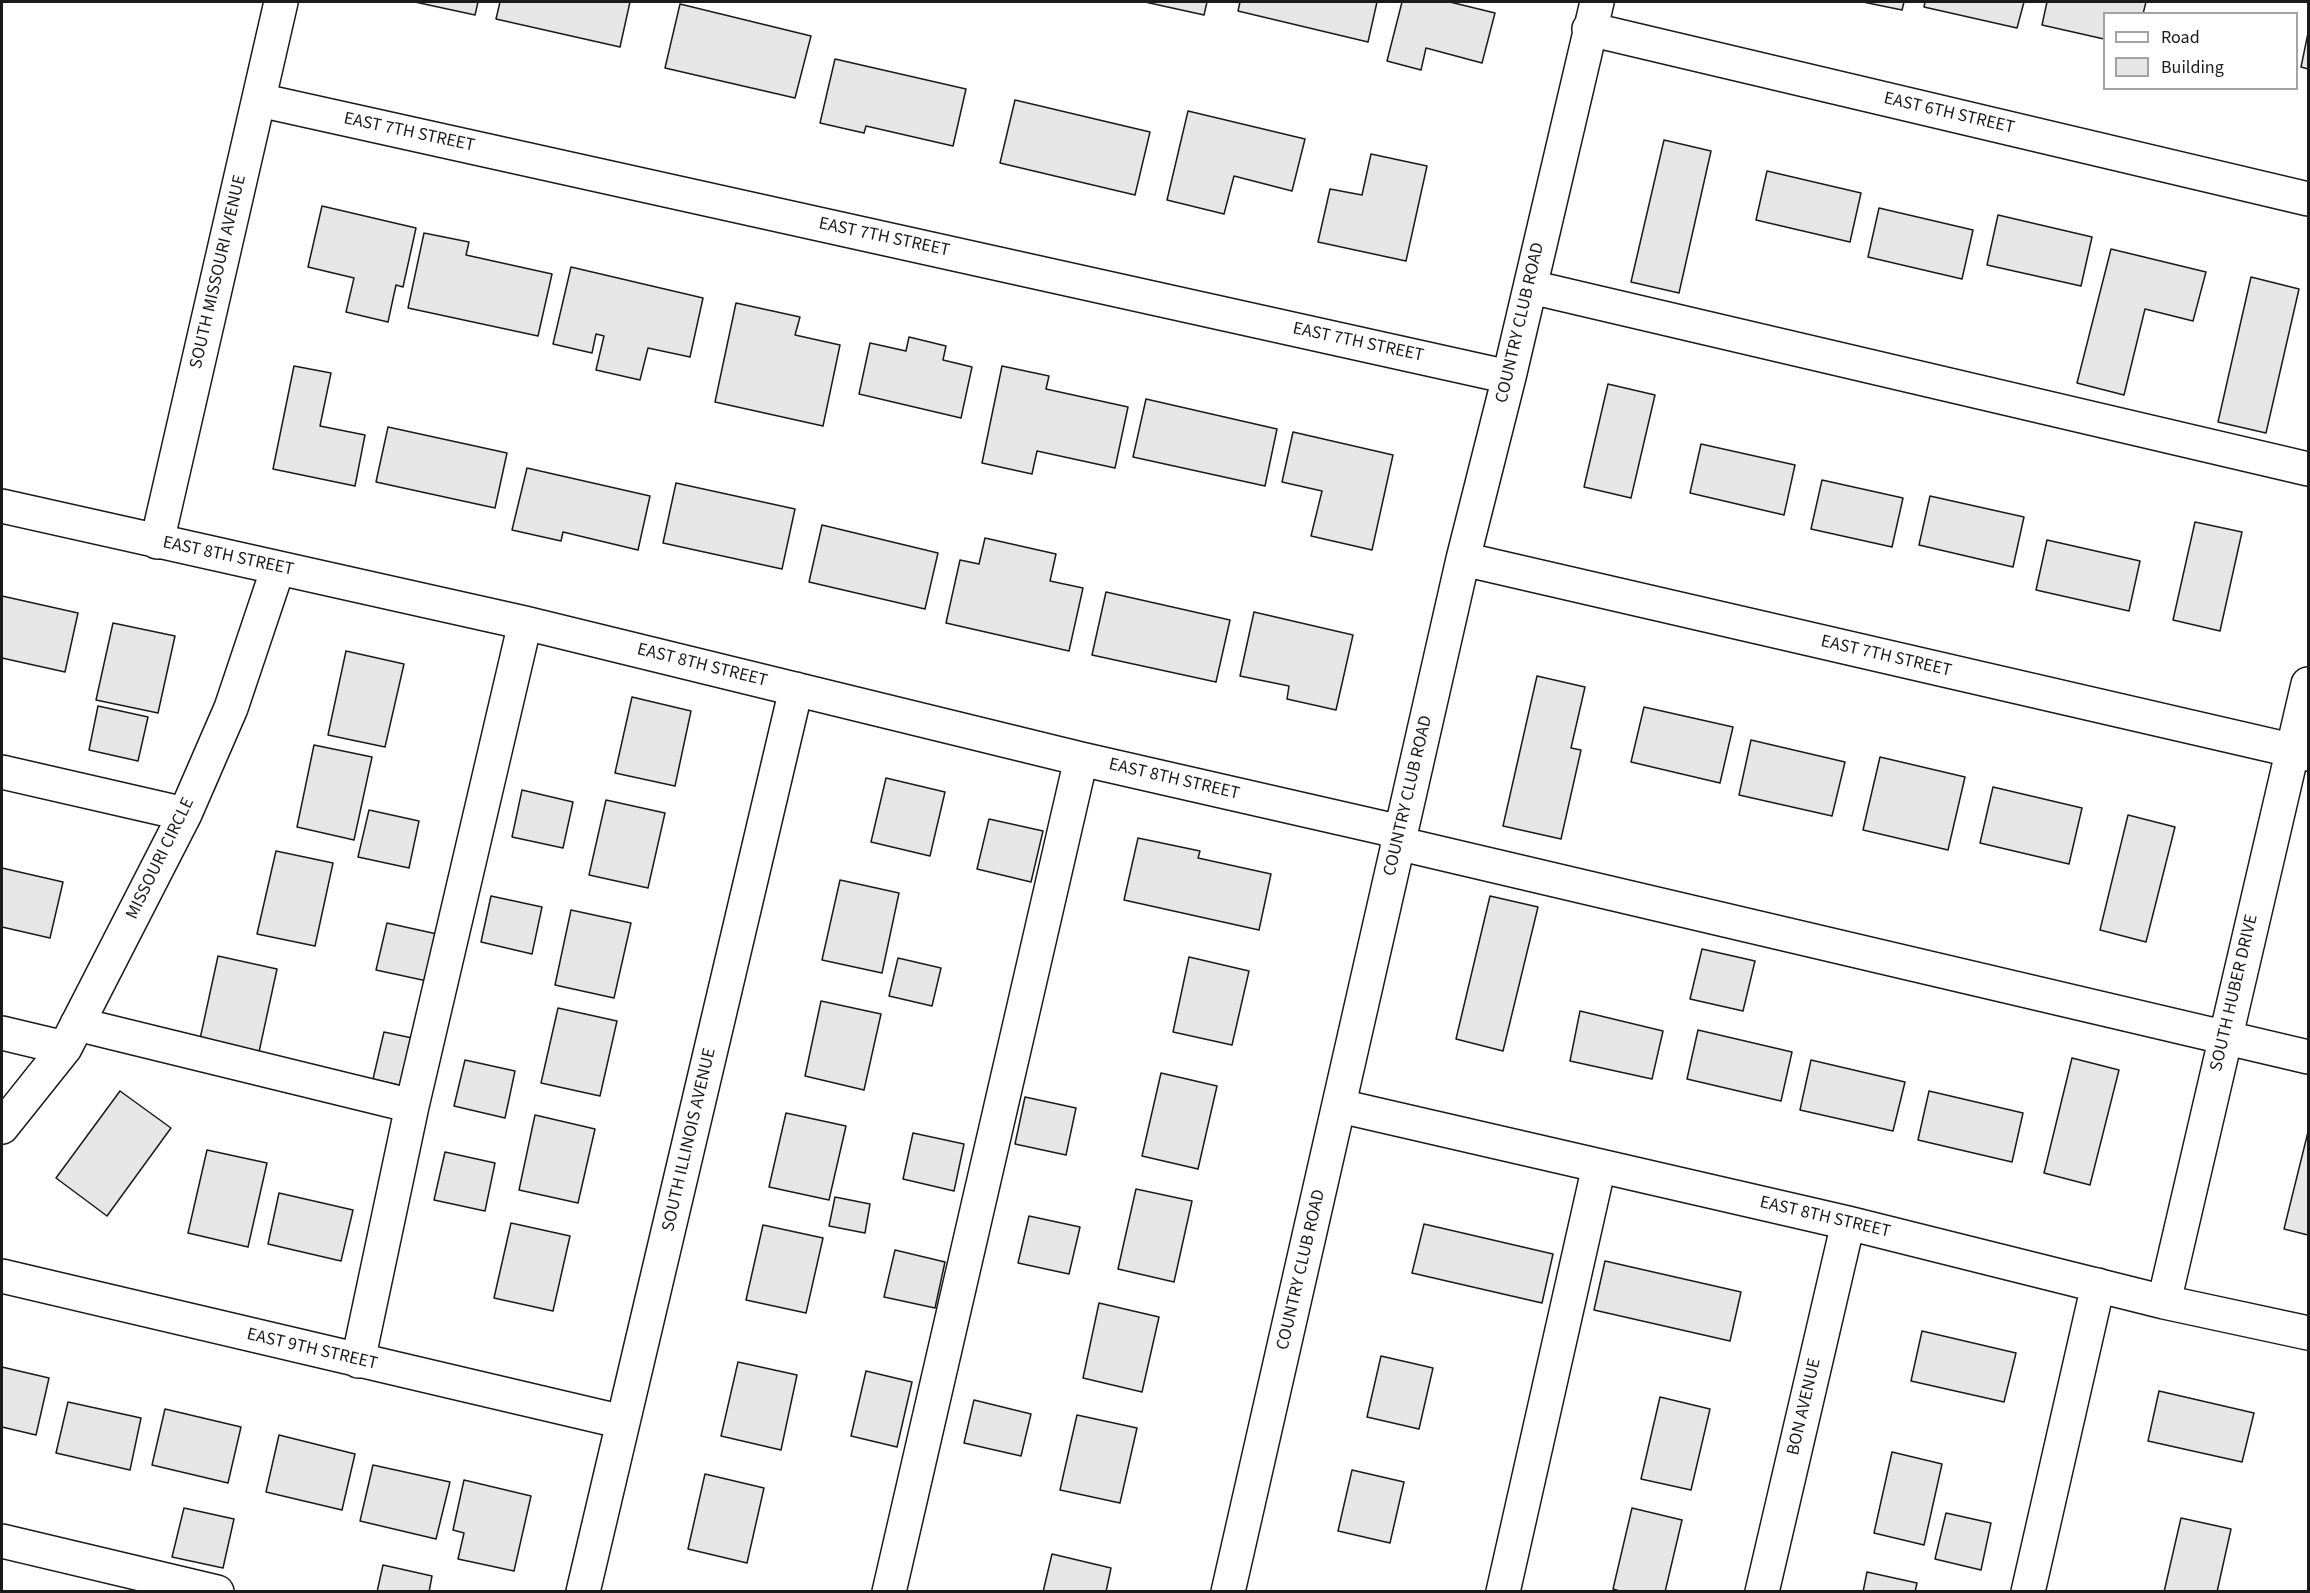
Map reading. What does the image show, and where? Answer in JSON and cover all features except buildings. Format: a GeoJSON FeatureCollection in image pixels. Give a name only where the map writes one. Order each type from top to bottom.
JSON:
{"type":"FeatureCollection","features":[{"type":"Feature","properties":{"kind":"street","name":"SOUTH MISSOURI AVENUE"},"geometry":{"type":"LineString","coordinates":[[157,542],[281,2]]}},
{"type":"Feature","properties":{"kind":"street","name":"EAST 6TH STREET"},"geometry":{"type":"LineString","coordinates":[[1593,15],[2308,199]]}},
{"type":"Feature","properties":{"kind":"street","name":"COUNTRY CLUB ROAD"},"geometry":{"type":"LineString","coordinates":[[1227,1592],[1340,1106],[1463,559],[1531,286],[1593,15]]}},
{"type":"Feature","properties":{"kind":"street","name":"EAST 7TH STREET"},"geometry":{"type":"LineString","coordinates":[[259,99],[1509,376]]}},
{"type":"Feature","properties":{"kind":"street"},"geometry":{"type":"LineString","coordinates":[[1531,286],[2308,469]]}},
{"type":"Feature","properties":{"kind":"street","name":"EAST 8TH STREET"},"geometry":{"type":"LineString","coordinates":[[2,506],[525,623],[2308,1057]]}},
{"type":"Feature","properties":{"kind":"street","name":"EAST 7TH STREET"},"geometry":{"type":"LineString","coordinates":[[1463,559],[2301,753]]}},
{"type":"Feature","properties":{"kind":"street","name":"MISSOURI CIRCLE"},"geometry":{"type":"LineString","coordinates":[[2,1127],[71,1036],[185,814],[231,708],[278,568]]}},
{"type":"Feature","properties":{"kind":"street"},"geometry":{"type":"LineString","coordinates":[[358,1361],[412,1106],[525,623]]}},
{"type":"Feature","properties":{"kind":"street","name":"SOUTH HUBER DRIVE"},"geometry":{"type":"LineString","coordinates":[[2164,1302],[2225,1038],[2301,753],[2308,684]]}},
{"type":"Feature","properties":{"kind":"street","name":"SOUTH ILLINOIS AVENUE"},"geometry":{"type":"LineString","coordinates":[[583,1592],[796,689]]}},
{"type":"Feature","properties":{"kind":"street"},"geometry":{"type":"LineString","coordinates":[[889,1592],[1081,759]]}},
{"type":"Feature","properties":{"kind":"street"},"geometry":{"type":"LineString","coordinates":[[2,772],[185,814]]}},
{"type":"Feature","properties":{"kind":"street"},"geometry":{"type":"LineString","coordinates":[[2,1033],[71,1036],[412,1106]]}},
{"type":"Feature","properties":{"kind":"street","name":"EAST 8TH STREET"},"geometry":{"type":"LineString","coordinates":[[1340,1106],[1848,1222],[2164,1302],[2308,1333]]}},
{"type":"Feature","properties":{"kind":"street"},"geometry":{"type":"LineString","coordinates":[[1503,1592],[1599,1166]]}},
{"type":"Feature","properties":{"kind":"street","name":"BON AVENUE"},"geometry":{"type":"LineString","coordinates":[[1762,1592],[1848,1222]]}},
{"type":"Feature","properties":{"kind":"street","name":"EAST 9TH STREET"},"geometry":{"type":"LineString","coordinates":[[2,1276],[623,1422]]}},
{"type":"Feature","properties":{"kind":"street"},"geometry":{"type":"LineString","coordinates":[[2028,1592],[2098,1285]]}},
{"type":"Feature","properties":{"kind":"street"},"geometry":{"type":"LineString","coordinates":[[2,1540],[217,1592]]}}]}
